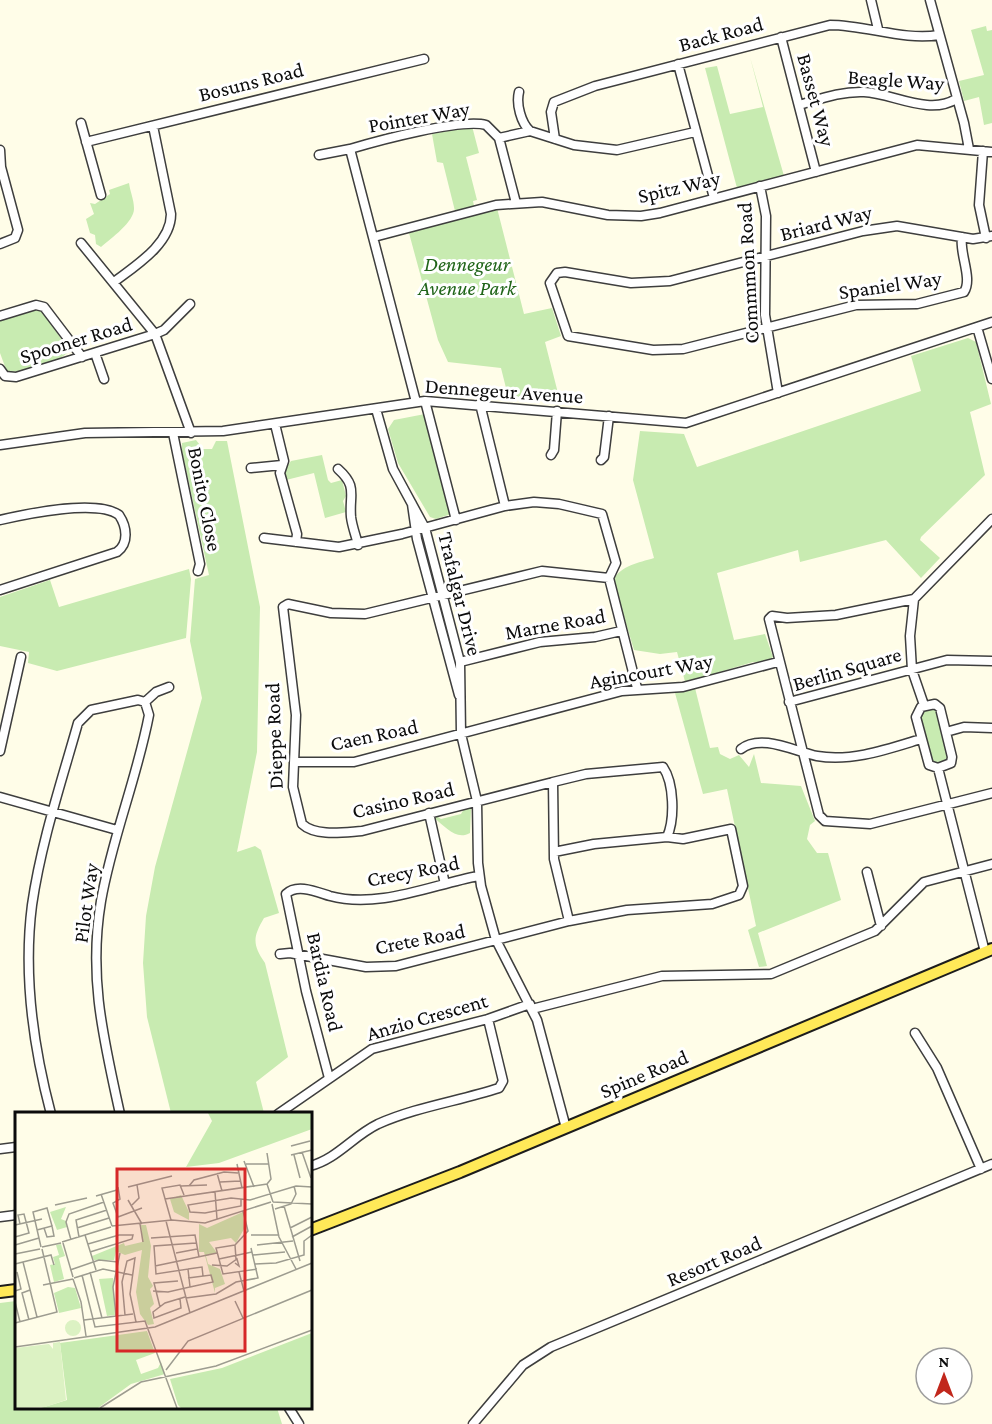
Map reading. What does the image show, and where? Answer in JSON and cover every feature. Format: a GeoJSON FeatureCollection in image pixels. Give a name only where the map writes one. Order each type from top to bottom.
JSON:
{"type":"FeatureCollection","features":[{"type":"Feature","properties":{"kind":"main road","name":"Spine Road"},"geometry":{"type":"LineString","coordinates":[[312,1229],[566,1128],[989,951]]}},
{"type":"Feature","properties":{"kind":"main road"},"geometry":{"type":"LineString","coordinates":[[0,1292],[15,1290]]}},
{"type":"Feature","properties":{"kind":"street"},"geometry":{"type":"LineString","coordinates":[[871,0],[878,29]]}},
{"type":"Feature","properties":{"kind":"street"},"geometry":{"type":"LineString","coordinates":[[930,0],[969,149]]}},
{"type":"Feature","properties":{"kind":"street","name":"Back Road"},"geometry":{"type":"LineString","coordinates":[[555,139],[551,108],[558,99],[595,86],[830,25],[878,29],[919,36],[939,34]]}},
{"type":"Feature","properties":{"kind":"street","name":"Basset Way"},"geometry":{"type":"LineString","coordinates":[[781,37],[816,172]]}},
{"type":"Feature","properties":{"kind":"street","name":"Bosuns Road"},"geometry":{"type":"LineString","coordinates":[[86,142],[424,58]]}},
{"type":"Feature","properties":{"kind":"street"},"geometry":{"type":"LineString","coordinates":[[678,64],[714,198]]}},
{"type":"Feature","properties":{"kind":"street"},"geometry":{"type":"LineString","coordinates":[[519,92],[519,104],[524,124],[530,131]]}},
{"type":"Feature","properties":{"kind":"street","name":"Beagle Way"},"geometry":{"type":"LineString","coordinates":[[799,105],[851,92],[881,93],[919,103],[948,104],[956,99]]}},
{"type":"Feature","properties":{"kind":"street"},"geometry":{"type":"LineString","coordinates":[[81,123],[101,195]]}},
{"type":"Feature","properties":{"kind":"street","name":"Pointer Way"},"geometry":{"type":"LineString","coordinates":[[456,520],[420,401],[350,149],[384,139],[471,123],[490,127],[499,138]]}},
{"type":"Feature","properties":{"kind":"street"},"geometry":{"type":"LineString","coordinates":[[114,282],[156,247],[170,228],[171,214],[153,126]]}},
{"type":"Feature","properties":{"kind":"street"},"geometry":{"type":"LineString","coordinates":[[516,203],[499,138],[530,131],[573,145],[617,150],[695,132]]}},
{"type":"Feature","properties":{"kind":"street","name":"Spitz Way"},"geometry":{"type":"LineString","coordinates":[[374,237],[496,205],[516,203],[542,202],[608,215],[641,216],[917,145],[987,151]]}},
{"type":"Feature","properties":{"kind":"street"},"geometry":{"type":"LineString","coordinates":[[0,244],[15,238],[18,230],[2,172],[1,148]]}},
{"type":"Feature","properties":{"kind":"street"},"geometry":{"type":"LineString","coordinates":[[319,155],[350,149]]}},
{"type":"Feature","properties":{"kind":"street","name":"Briard Way"},"geometry":{"type":"LineString","coordinates":[[766,328],[721,341],[664,351],[601,339],[575,338],[568,336],[564,331],[550,283],[557,273],[565,272],[631,283],[659,283],[863,231],[889,227],[962,237],[989,237],[979,205],[987,151]]}},
{"type":"Feature","properties":{"kind":"street","name":"Commmon Road"},"geometry":{"type":"LineString","coordinates":[[760,186],[766,211],[766,328],[778,393]]}},
{"type":"Feature","properties":{"kind":"street","name":"Spaniel Way"},"geometry":{"type":"LineString","coordinates":[[766,328],[856,304],[917,304],[964,292],[967,281],[961,250],[962,237]]}},
{"type":"Feature","properties":{"kind":"street"},"geometry":{"type":"LineString","coordinates":[[81,243],[155,334],[191,433]]}},
{"type":"Feature","properties":{"kind":"street"},"geometry":{"type":"LineString","coordinates":[[155,334],[164,330],[190,304]]}},
{"type":"Feature","properties":{"kind":"street"},"geometry":{"type":"LineString","coordinates":[[0,316],[36,305],[44,307],[81,357]]}},
{"type":"Feature","properties":{"kind":"street","name":"Dennegeur Avenue"},"geometry":{"type":"LineString","coordinates":[[0,445],[85,434],[191,433],[275,424],[420,401],[480,404],[686,423],[992,322]]}},
{"type":"Feature","properties":{"kind":"street"},"geometry":{"type":"LineString","coordinates":[[977,327],[992,379]]}},
{"type":"Feature","properties":{"kind":"street","name":"Spooner Road"},"geometry":{"type":"LineString","coordinates":[[0,369],[8,378],[155,334]]}},
{"type":"Feature","properties":{"kind":"street"},"geometry":{"type":"LineString","coordinates":[[95,352],[104,379]]}},
{"type":"Feature","properties":{"kind":"street"},"geometry":{"type":"LineString","coordinates":[[480,404],[505,506]]}},
{"type":"Feature","properties":{"kind":"street","name":"Trafalgar Drive"},"geometry":{"type":"LineString","coordinates":[[376,409],[390,462],[425,528],[460,662],[461,734],[477,801],[478,876],[496,940],[531,1006],[566,1128]]}},
{"type":"Feature","properties":{"kind":"street"},"geometry":{"type":"LineString","coordinates":[[550,455],[554,450],[557,411]]}},
{"type":"Feature","properties":{"kind":"street"},"geometry":{"type":"LineString","coordinates":[[601,460],[604,457],[609,416]]}},
{"type":"Feature","properties":{"kind":"street"},"geometry":{"type":"LineString","coordinates":[[275,424],[283,457],[280,473],[297,534],[296,542]]}},
{"type":"Feature","properties":{"kind":"street","name":"Bonito Close"},"geometry":{"type":"LineString","coordinates":[[173,433],[200,564],[198,571]]}},
{"type":"Feature","properties":{"kind":"street"},"geometry":{"type":"LineString","coordinates":[[251,468],[282,465]]}},
{"type":"Feature","properties":{"kind":"street"},"geometry":{"type":"LineString","coordinates":[[338,469],[347,477],[352,488],[351,519],[358,545]]}},
{"type":"Feature","properties":{"kind":"street"},"geometry":{"type":"LineString","coordinates":[[264,538],[339,547],[358,545],[505,506],[534,502],[559,504],[602,514],[616,563],[609,578],[637,688]]}},
{"type":"Feature","properties":{"kind":"street","name":"Trafalgar Drive"},"geometry":{"type":"LineString","coordinates":[[412,503],[415,530],[460,698]]}},
{"type":"Feature","properties":{"kind":"street"},"geometry":{"type":"LineString","coordinates":[[0,520],[45,512],[106,510],[119,515],[126,534],[124,546],[117,552],[0,590]]}},
{"type":"Feature","properties":{"kind":"street"},"geometry":{"type":"LineString","coordinates":[[789,702],[769,620],[772,616],[787,618],[836,615],[914,599],[992,519]]}},
{"type":"Feature","properties":{"kind":"street"},"geometry":{"type":"LineString","coordinates":[[432,598],[542,571],[609,578]]}},
{"type":"Feature","properties":{"kind":"street","name":"Dieppe Road"},"geometry":{"type":"LineString","coordinates":[[302,824],[293,787],[296,715],[282,609],[288,604],[331,613],[365,614],[432,598]]}},
{"type":"Feature","properties":{"kind":"street"},"geometry":{"type":"LineString","coordinates":[[914,599],[910,636],[912,670],[924,705]]}},
{"type":"Feature","properties":{"kind":"street","name":"Marne Road"},"geometry":{"type":"LineString","coordinates":[[460,662],[540,642],[595,637],[621,631]]}},
{"type":"Feature","properties":{"kind":"street"},"geometry":{"type":"LineString","coordinates":[[0,751],[3,727],[21,657]]}},
{"type":"Feature","properties":{"kind":"street","name":"Berlin Square"},"geometry":{"type":"LineString","coordinates":[[992,662],[952,659],[789,702],[821,820],[870,824],[992,793]]}},
{"type":"Feature","properties":{"kind":"street","name":"Agincourt Way"},"geometry":{"type":"LineString","coordinates":[[461,734],[637,688],[683,687],[778,662]]}},
{"type":"Feature","properties":{"kind":"street"},"geometry":{"type":"LineString","coordinates":[[51,1112],[32,1022],[30,934],[36,881],[53,812],[81,717],[91,710],[131,700],[145,702],[156,692],[170,687]]}},
{"type":"Feature","properties":{"kind":"street","name":"Pilot Way"},"geometry":{"type":"LineString","coordinates":[[120,1112],[103,1042],[96,980],[101,903],[117,830],[147,725],[149,709],[145,702]]}},
{"type":"Feature","properties":{"kind":"street"},"geometry":{"type":"LineString","coordinates":[[924,705],[938,705],[952,760],[949,765],[938,768],[929,765],[916,715],[924,705]]}},
{"type":"Feature","properties":{"kind":"street"},"geometry":{"type":"LineString","coordinates":[[946,732],[964,727],[992,728]]}},
{"type":"Feature","properties":{"kind":"street","name":"Caen Road"},"geometry":{"type":"LineString","coordinates":[[294,762],[354,762],[461,734]]}},
{"type":"Feature","properties":{"kind":"street"},"geometry":{"type":"LineString","coordinates":[[741,749],[746,745],[763,744],[816,756],[846,758],[921,739]]}},
{"type":"Feature","properties":{"kind":"street","name":"Casino Road"},"geometry":{"type":"LineString","coordinates":[[302,824],[310,829],[339,832],[362,831],[586,774],[663,767],[667,776],[671,804],[671,828],[666,837]]}},
{"type":"Feature","properties":{"kind":"street"},"geometry":{"type":"LineString","coordinates":[[938,768],[963,871],[989,951]]}},
{"type":"Feature","properties":{"kind":"street"},"geometry":{"type":"LineString","coordinates":[[553,782],[552,840],[556,869],[569,921]]}},
{"type":"Feature","properties":{"kind":"street"},"geometry":{"type":"LineString","coordinates":[[0,797],[117,830]]}},
{"type":"Feature","properties":{"kind":"street"},"geometry":{"type":"LineString","coordinates":[[429,813],[445,884]]}},
{"type":"Feature","properties":{"kind":"street","name":"Crete Road"},"geometry":{"type":"LineString","coordinates":[[280,954],[366,967],[396,966],[569,921],[627,910],[711,904],[734,898],[742,892],[731,829],[683,839],[666,837]]}},
{"type":"Feature","properties":{"kind":"street"},"geometry":{"type":"LineString","coordinates":[[555,852],[594,844],[666,837]]}},
{"type":"Feature","properties":{"kind":"street","name":"Anzio Crescent"},"geometry":{"type":"LineString","coordinates":[[279,1112],[372,1049],[531,1006],[662,976],[771,975],[875,931],[921,883],[992,864]]}},
{"type":"Feature","properties":{"kind":"street"},"geometry":{"type":"LineString","coordinates":[[867,872],[881,926]]}},
{"type":"Feature","properties":{"kind":"street","name":"Crecy Road"},"geometry":{"type":"LineString","coordinates":[[286,894],[292,890],[307,890],[341,898],[370,899],[478,876]]}},
{"type":"Feature","properties":{"kind":"street","name":"Bardia Road"},"geometry":{"type":"LineString","coordinates":[[286,894],[306,991],[329,1078]]}},
{"type":"Feature","properties":{"kind":"street"},"geometry":{"type":"LineString","coordinates":[[312,1165],[336,1155],[362,1134],[386,1121],[499,1088],[502,1081],[488,1019]]}},
{"type":"Feature","properties":{"kind":"street"},"geometry":{"type":"LineString","coordinates":[[915,1033],[937,1068],[981,1169]]}},
{"type":"Feature","properties":{"kind":"street"},"geometry":{"type":"LineString","coordinates":[[0,1149],[15,1147]]}},
{"type":"Feature","properties":{"kind":"street","name":"Resort Road"},"geometry":{"type":"LineString","coordinates":[[473,1424],[523,1365],[551,1347],[992,1164]]}},
{"type":"Feature","properties":{"kind":"street"},"geometry":{"type":"LineString","coordinates":[[0,1217],[15,1215]]}},
{"type":"Feature","properties":{"kind":"street"},"geometry":{"type":"LineString","coordinates":[[290,1409],[299,1424]]}},
{"type":"Feature","properties":{"kind":"green space"},"geometry":{"type":"Polygon","coordinates":[[[986,26],[987,31],[992,30],[992,123],[984,125],[979,97],[964,101],[959,81],[984,75],[971,30],[986,26]]]}},
{"type":"Feature","properties":{"kind":"green space"},"geometry":{"type":"Polygon","coordinates":[[[750,57],[784,176],[737,188],[705,68],[717,66],[730,114],[763,107],[750,57]]]}},
{"type":"Feature","properties":{"kind":"green space"},"geometry":{"type":"Polygon","coordinates":[[[472,126],[479,153],[466,157],[477,200],[473,201],[474,206],[455,211],[443,163],[437,162],[432,134],[472,126]]]}},
{"type":"Feature","properties":{"kind":"green space"},"geometry":{"type":"Polygon","coordinates":[[[129,183],[134,205],[131,218],[101,247],[96,244],[95,235],[90,233],[86,219],[94,214],[90,203],[95,204],[110,194],[109,190],[129,183]]]}},
{"type":"Feature","properties":{"kind":"green space","name":"Dennegeur Avenue Park"},"geometry":{"type":"Polygon","coordinates":[[[497,208],[524,314],[552,308],[561,336],[545,342],[560,401],[508,396],[501,368],[448,362],[438,340],[409,233],[497,208]]]}},
{"type":"Feature","properties":{"kind":"green space"},"geometry":{"type":"Polygon","coordinates":[[[41,310],[69,350],[59,359],[51,362],[31,369],[7,372],[0,353],[0,321],[41,310]]]}},
{"type":"Feature","properties":{"kind":"green space"},"geometry":{"type":"Polygon","coordinates":[[[968,338],[976,342],[991,404],[970,412],[985,475],[921,537],[920,540],[940,558],[921,578],[886,540],[800,562],[798,550],[717,573],[734,640],[765,634],[773,657],[764,663],[753,662],[693,680],[710,748],[718,747],[720,754],[730,759],[739,755],[749,767],[754,754],[761,783],[801,786],[815,821],[810,825],[807,839],[817,853],[828,853],[841,900],[758,933],[767,966],[759,967],[748,930],[756,926],[727,789],[703,794],[675,693],[687,689],[677,652],[660,654],[634,650],[613,580],[626,568],[654,558],[633,480],[640,431],[684,434],[697,467],[921,391],[911,356],[968,338]]]}},
{"type":"Feature","properties":{"kind":"green space"},"geometry":{"type":"Polygon","coordinates":[[[425,414],[451,514],[436,519],[430,517],[398,463],[388,429],[394,420],[425,414]]]}},
{"type":"Feature","properties":{"kind":"green space"},"geometry":{"type":"Polygon","coordinates":[[[196,440],[203,449],[212,449],[216,441],[227,441],[260,607],[257,752],[237,852],[255,846],[261,850],[279,913],[264,918],[256,936],[256,945],[265,963],[288,1057],[256,1082],[264,1112],[171,1112],[147,1017],[143,963],[146,916],[155,867],[202,698],[190,641],[195,579],[209,575],[182,443],[196,440]]]}},
{"type":"Feature","properties":{"kind":"green space"},"geometry":{"type":"Polygon","coordinates":[[[322,455],[328,480],[331,483],[342,480],[346,496],[343,501],[346,512],[325,518],[314,473],[286,480],[284,471],[291,461],[322,455]]]}},
{"type":"Feature","properties":{"kind":"green space"},"geometry":{"type":"Polygon","coordinates":[[[189,569],[191,579],[186,638],[57,671],[28,663],[29,652],[0,646],[0,597],[50,580],[59,607],[189,569]]]}},
{"type":"Feature","properties":{"kind":"green space"},"geometry":{"type":"Polygon","coordinates":[[[931,707],[936,709],[949,760],[932,763],[918,713],[931,707]]]}},
{"type":"Feature","properties":{"kind":"green space"},"geometry":{"type":"Polygon","coordinates":[[[465,807],[471,809],[470,833],[465,835],[451,832],[434,818],[435,815],[441,819],[461,814],[465,807]]]}},
{"type":"Feature","properties":{"kind":"green space"},"geometry":{"type":"Polygon","coordinates":[[[15,1301],[15,1409],[277,1409],[282,1424],[0,1424],[0,1303],[15,1301]]]}}]}
